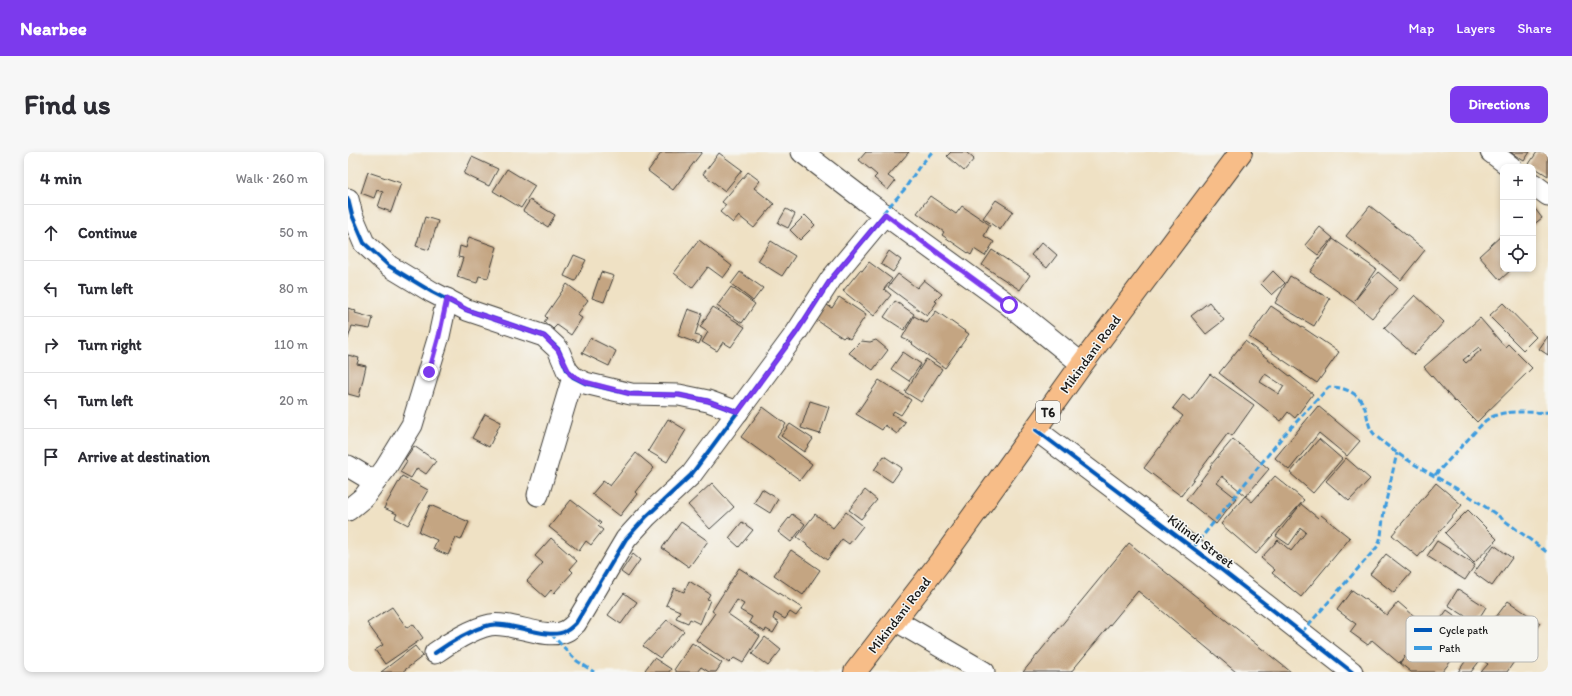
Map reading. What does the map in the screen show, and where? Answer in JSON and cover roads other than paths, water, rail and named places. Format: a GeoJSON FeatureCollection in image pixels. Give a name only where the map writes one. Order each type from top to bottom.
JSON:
{"type":"FeatureCollection","features":[{"type":"Feature","properties":{"kind":"highway","name":"Mikindani Road"},"geometry":{"type":"LineString","coordinates":[[855,672],[940,562],[1082,364],[1241,152]]}},
{"type":"Feature","properties":{"kind":"street"},"geometry":{"type":"LineString","coordinates":[[802,152],[1002,300],[1082,364]]}},
{"type":"Feature","properties":{"kind":"street"},"geometry":{"type":"LineString","coordinates":[[1491,152],[1507,164]]}},
{"type":"Feature","properties":{"kind":"street"},"geometry":{"type":"LineString","coordinates":[[1536,186],[1548,195]]}},
{"type":"Feature","properties":{"kind":"street"},"geometry":{"type":"LineString","coordinates":[[348,199],[352,215],[364,243],[389,266],[467,310],[544,336],[558,350],[567,370],[573,377],[585,382],[631,394],[679,395],[708,401],[738,412]]}},
{"type":"Feature","properties":{"kind":"street"},"geometry":{"type":"LineString","coordinates":[[435,653],[477,629],[491,624],[551,634],[566,632],[576,623],[626,539],[691,475],[796,333],[831,279],[885,214]]}},
{"type":"Feature","properties":{"kind":"street"},"geometry":{"type":"LineString","coordinates":[[348,510],[364,497],[376,482],[412,425],[439,336],[447,299]]}},
{"type":"Feature","properties":{"kind":"street"},"geometry":{"type":"LineString","coordinates":[[538,494],[573,377]]}},
{"type":"Feature","properties":{"kind":"street","name":"Kilindi Street"},"geometry":{"type":"LineString","coordinates":[[1036,430],[1214,564],[1352,672]]}},
{"type":"Feature","properties":{"kind":"street"},"geometry":{"type":"LineString","coordinates":[[348,466],[376,482]]}},
{"type":"Feature","properties":{"kind":"street"},"geometry":{"type":"LineString","coordinates":[[895,620],[984,672]]}}]}
